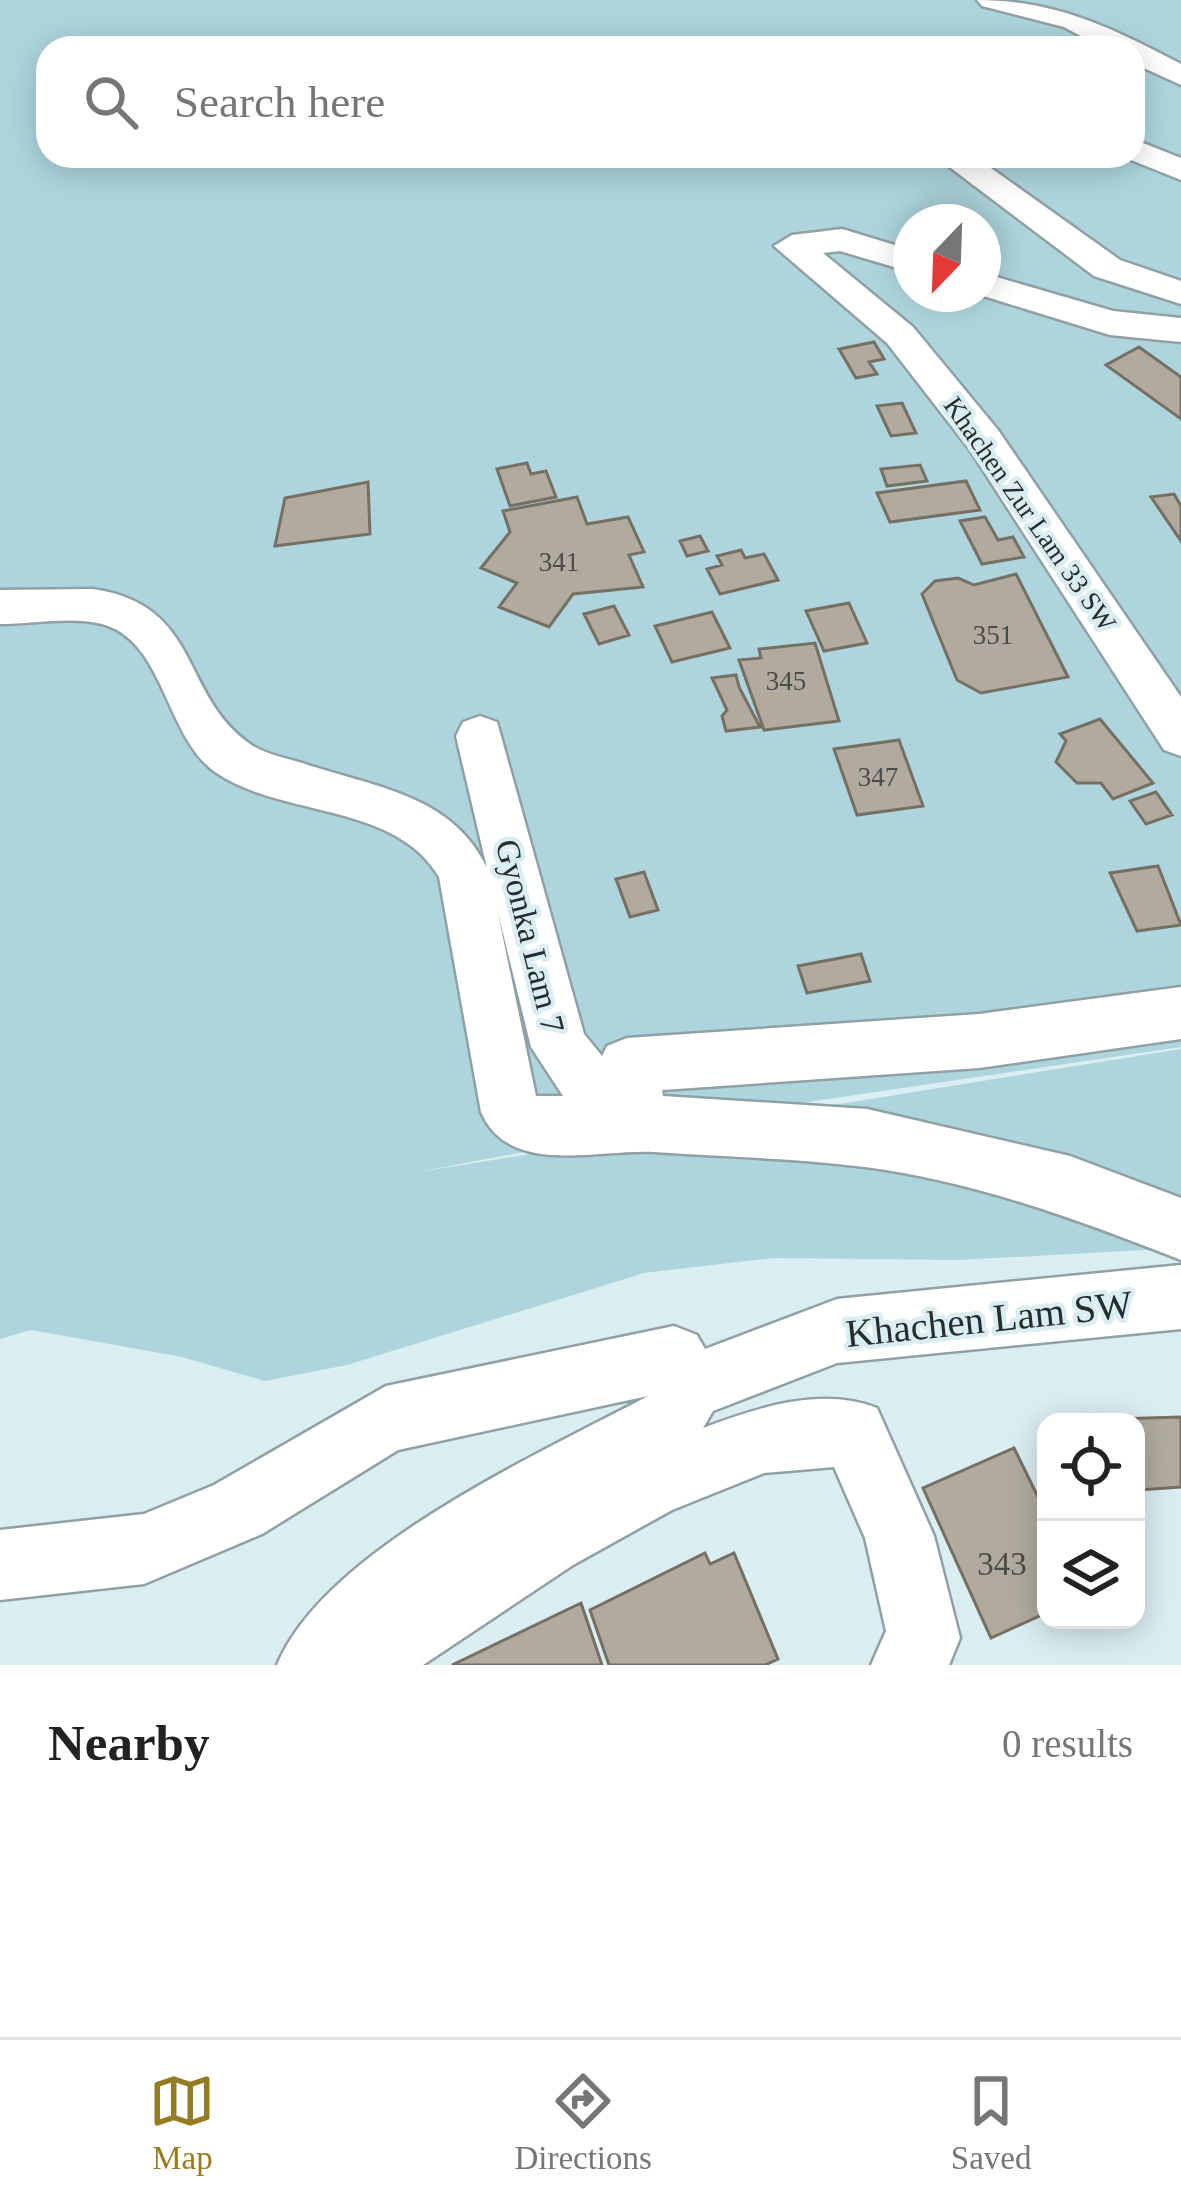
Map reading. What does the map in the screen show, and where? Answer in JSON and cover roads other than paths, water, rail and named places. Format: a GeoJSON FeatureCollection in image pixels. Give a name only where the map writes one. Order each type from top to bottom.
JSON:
{"type":"FeatureCollection","features":[{"type":"Feature","properties":{"kind":"street"},"geometry":{"type":"LineString","coordinates":[[992,0],[1075,21],[1103,36]]}},
{"type":"Feature","properties":{"kind":"street"},"geometry":{"type":"LineString","coordinates":[[1145,58],[1181,76]]}},
{"type":"Feature","properties":{"kind":"street"},"geometry":{"type":"LineString","coordinates":[[1145,154],[1181,170]]}},
{"type":"Feature","properties":{"kind":"street"},"geometry":{"type":"LineString","coordinates":[[969,168],[1107,268],[1181,293]]}},
{"type":"Feature","properties":{"kind":"street","name":"Khachen Zur Lam 33 SW"},"geometry":{"type":"LineString","coordinates":[[893,256],[842,240],[792,246],[900,335],[984,440],[1181,736]]}},
{"type":"Feature","properties":{"kind":"street"},"geometry":{"type":"LineString","coordinates":[[1001,290],[1109,323],[1181,330]]}},
{"type":"Feature","properties":{"kind":"street"},"geometry":{"type":"LineString","coordinates":[[0,607],[117,610],[148,627],[217,749],[237,761],[418,823],[446,843],[464,873],[510,1112],[526,1125],[637,1106],[866,1138],[1070,1186],[1181,1229]]}},
{"type":"Feature","properties":{"kind":"street","name":"Gyonka Lam 7"},"geometry":{"type":"LineString","coordinates":[[480,736],[560,1047],[587,1081],[637,1106]]}},
{"type":"Feature","properties":{"kind":"street"},"geometry":{"type":"LineString","coordinates":[[637,1106],[627,1065],[980,1040],[1181,1013]]}},
{"type":"Feature","properties":{"kind":"street","name":"Khachen Lam SW"},"geometry":{"type":"LineString","coordinates":[[690,1387],[836,1331],[1181,1298]]}},
{"type":"Feature","properties":{"kind":"street"},"geometry":{"type":"LineString","coordinates":[[0,1565],[144,1549],[238,1510],[386,1419],[674,1358],[690,1387],[671,1420],[538,1488],[446,1547],[370,1604],[329,1664]]}},
{"type":"Feature","properties":{"kind":"street"},"geometry":{"type":"LineString","coordinates":[[329,1664],[634,1495],[756,1441],[853,1432],[899,1536],[924,1638],[907,1665]]}}]}
